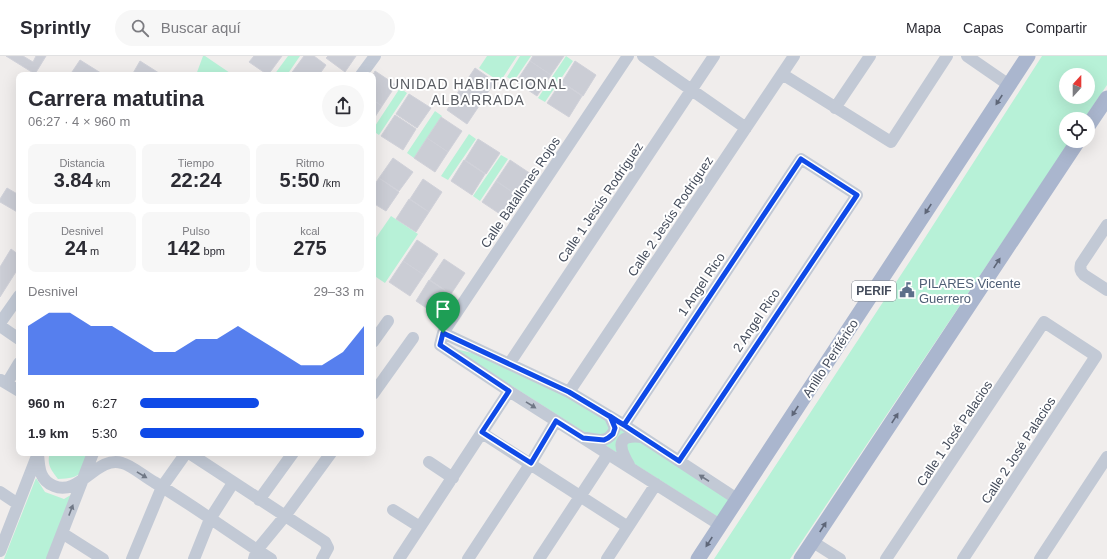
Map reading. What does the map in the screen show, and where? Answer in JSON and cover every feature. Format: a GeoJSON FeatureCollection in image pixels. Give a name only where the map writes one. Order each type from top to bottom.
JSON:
{"type":"FeatureCollection","features":[{"type":"Feature","properties":{"kind":"main road","name":"Anillo Periférico"},"geometry":{"type":"LineString","coordinates":[[698,559],[1028,56]]}},
{"type":"Feature","properties":{"kind":"main road"},"geometry":{"type":"LineString","coordinates":[[1095,116],[1107,98]]}},
{"type":"Feature","properties":{"kind":"main road"},"geometry":{"type":"LineString","coordinates":[[801,559],[1073,148]]}},
{"type":"Feature","properties":{"kind":"street"},"geometry":{"type":"LineString","coordinates":[[363,72],[375,56]]}},
{"type":"Feature","properties":{"kind":"street","name":"Calle Batallones Rojos"},"geometry":{"type":"LineString","coordinates":[[442,339],[628,56]]}},
{"type":"Feature","properties":{"kind":"street"},"geometry":{"type":"LineString","coordinates":[[643,56],[746,128]]}},
{"type":"Feature","properties":{"kind":"street","name":"Calle 1 Jesús Rodríguez"},"geometry":{"type":"LineString","coordinates":[[510,364],[714,56]]}},
{"type":"Feature","properties":{"kind":"street","name":"Calle 2 Jesús Rodríguez"},"geometry":{"type":"LineString","coordinates":[[569,392],[794,56]]}},
{"type":"Feature","properties":{"kind":"street"},"geometry":{"type":"LineString","coordinates":[[835,108],[870,56]]}},
{"type":"Feature","properties":{"kind":"street"},"geometry":{"type":"LineString","coordinates":[[782,74],[891,142],[946,56]]}},
{"type":"Feature","properties":{"kind":"street"},"geometry":{"type":"LineString","coordinates":[[967,56],[1009,85]]}},
{"type":"Feature","properties":{"kind":"street","name":"2 Angel Rico"},"geometry":{"type":"LineString","coordinates":[[679,461],[857,195],[801,159]]}},
{"type":"Feature","properties":{"kind":"street","name":"1 Angel Rico"},"geometry":{"type":"LineString","coordinates":[[624,425],[801,159]]}},
{"type":"Feature","properties":{"kind":"street"},"geometry":{"type":"LineString","coordinates":[[1107,225],[1081,264],[1081,272],[1107,290]]}},
{"type":"Feature","properties":{"kind":"street"},"geometry":{"type":"LineString","coordinates":[[16,301],[0,325],[16,337]]}},
{"type":"Feature","properties":{"kind":"street"},"geometry":{"type":"LineString","coordinates":[[376,338],[388,321]]}},
{"type":"Feature","properties":{"kind":"street","name":"Calle 1 José Palacios"},"geometry":{"type":"LineString","coordinates":[[886,559],[1044,322],[1096,356]]}},
{"type":"Feature","properties":{"kind":"street"},"geometry":{"type":"LineString","coordinates":[[376,390],[413,338]]}},
{"type":"Feature","properties":{"kind":"street"},"geometry":{"type":"LineString","coordinates":[[442,339],[510,364],[569,392],[610,416],[737,499]]}},
{"type":"Feature","properties":{"kind":"street"},"geometry":{"type":"LineString","coordinates":[[442,339],[509,391],[720,525]]}},
{"type":"Feature","properties":{"kind":"street","name":"Calle 2 José Palacios"},"geometry":{"type":"LineString","coordinates":[[963,559],[1096,356]]}},
{"type":"Feature","properties":{"kind":"street"},"geometry":{"type":"LineString","coordinates":[[16,366],[3,381],[16,389]]}},
{"type":"Feature","properties":{"kind":"street"},"geometry":{"type":"LineString","coordinates":[[399,559],[509,391]]}},
{"type":"Feature","properties":{"kind":"street"},"geometry":{"type":"LineString","coordinates":[[583,438],[604,440],[613,434],[615,428],[610,416]]}},
{"type":"Feature","properties":{"kind":"street"},"geometry":{"type":"LineString","coordinates":[[468,559],[531,463],[556,421]]}},
{"type":"Feature","properties":{"kind":"street"},"geometry":{"type":"LineString","coordinates":[[482,432],[628,527]]}},
{"type":"Feature","properties":{"kind":"street"},"geometry":{"type":"LineString","coordinates":[[630,467],[621,452],[621,447],[627,438],[633,436],[642,437]]}},
{"type":"Feature","properties":{"kind":"street"},"geometry":{"type":"LineString","coordinates":[[539,559],[608,454]]}},
{"type":"Feature","properties":{"kind":"street"},"geometry":{"type":"LineString","coordinates":[[0,551],[37,456]]}},
{"type":"Feature","properties":{"kind":"street"},"geometry":{"type":"LineString","coordinates":[[38,456],[42,477],[47,483],[55,487],[66,488],[73,486],[107,464],[115,462],[123,463],[210,519],[256,555],[271,559]]}},
{"type":"Feature","properties":{"kind":"street"},"geometry":{"type":"LineString","coordinates":[[52,559],[92,456]]}},
{"type":"Feature","properties":{"kind":"street"},"geometry":{"type":"LineString","coordinates":[[132,559],[162,487],[184,456]]}},
{"type":"Feature","properties":{"kind":"street"},"geometry":{"type":"LineString","coordinates":[[194,456],[233,483],[325,542],[328,548],[322,559]]}},
{"type":"Feature","properties":{"kind":"street"},"geometry":{"type":"LineString","coordinates":[[259,500],[291,456]]}},
{"type":"Feature","properties":{"kind":"street"},"geometry":{"type":"LineString","coordinates":[[256,555],[329,456]]}},
{"type":"Feature","properties":{"kind":"street"},"geometry":{"type":"LineString","coordinates":[[1040,559],[1107,457]]}},
{"type":"Feature","properties":{"kind":"street"},"geometry":{"type":"LineString","coordinates":[[429,462],[453,478]]}},
{"type":"Feature","properties":{"kind":"street"},"geometry":{"type":"LineString","coordinates":[[194,559],[210,519],[233,483]]}},
{"type":"Feature","properties":{"kind":"street"},"geometry":{"type":"LineString","coordinates":[[607,559],[656,484]]}},
{"type":"Feature","properties":{"kind":"street"},"geometry":{"type":"LineString","coordinates":[[0,492],[18,504]]}},
{"type":"Feature","properties":{"kind":"street"},"geometry":{"type":"LineString","coordinates":[[393,510],[420,527]]}},
{"type":"Feature","properties":{"kind":"street"},"geometry":{"type":"LineString","coordinates":[[62,533],[103,559]]}},
{"type":"Feature","properties":{"kind":"street"},"geometry":{"type":"LineString","coordinates":[[813,542],[840,559]]}},
{"type":"Feature","properties":{"kind":"green space"},"geometry":{"type":"Polygon","coordinates":[[[203,56],[205,56],[229,72],[197,72],[203,56]]]}},
{"type":"Feature","properties":{"kind":"green space"},"geometry":{"type":"Polygon","coordinates":[[[288,56],[300,56],[289,72],[276,72],[288,56]]]}},
{"type":"Feature","properties":{"kind":"green space"},"geometry":{"type":"Polygon","coordinates":[[[487,56],[517,56],[500,82],[479,68],[487,56]]]}},
{"type":"Feature","properties":{"kind":"green space"},"geometry":{"type":"Polygon","coordinates":[[[520,56],[531,56],[514,81],[507,77],[520,56]]]}},
{"type":"Feature","properties":{"kind":"green space"},"geometry":{"type":"Polygon","coordinates":[[[566,56],[573,61],[545,102],[538,98],[566,56]]]}},
{"type":"Feature","properties":{"kind":"green space"},"geometry":{"type":"Polygon","coordinates":[[[1042,56],[1107,56],[1107,85],[1095,103],[1095,68],[1059,68],[1059,104],[1094,104],[1089,112],[1059,112],[1059,148],[1065,148],[790,559],[714,559],[910,261],[1042,56]]]}},
{"type":"Feature","properties":{"kind":"green space"},"geometry":{"type":"Polygon","coordinates":[[[400,88],[407,93],[379,135],[376,133],[376,124],[400,88]]]}},
{"type":"Feature","properties":{"kind":"green space"},"geometry":{"type":"Polygon","coordinates":[[[435,111],[442,116],[414,158],[407,153],[435,111]]]}},
{"type":"Feature","properties":{"kind":"green space"},"geometry":{"type":"Polygon","coordinates":[[[469,134],[476,139],[448,180],[441,176],[469,134]]]}},
{"type":"Feature","properties":{"kind":"green space"},"geometry":{"type":"Polygon","coordinates":[[[501,155],[508,159],[480,201],[473,196],[501,155]]]}},
{"type":"Feature","properties":{"kind":"green space"},"geometry":{"type":"Polygon","coordinates":[[[391,216],[418,234],[385,283],[376,277],[376,238],[391,216]]]}},
{"type":"Feature","properties":{"kind":"green space"},"geometry":{"type":"Polygon","coordinates":[[[452,348],[512,363],[733,493],[718,517],[452,348]]]}},
{"type":"Feature","properties":{"kind":"green space"},"geometry":{"type":"Polygon","coordinates":[[[88,456],[85,466],[80,474],[77,476],[58,479],[49,464],[49,457],[88,456]]]}},
{"type":"Feature","properties":{"kind":"green space"},"geometry":{"type":"Polygon","coordinates":[[[36,478],[45,492],[64,499],[74,493],[48,559],[4,559],[36,478]]]}},
{"type":"Feature","properties":{"kind":"building"},"geometry":{"type":"Polygon","coordinates":[[[6,56],[23,56],[33,62],[36,56],[46,56],[36,72],[32,72],[6,56]]]}},
{"type":"Feature","properties":{"kind":"building"},"geometry":{"type":"Polygon","coordinates":[[[254,56],[282,56],[270,72],[264,72],[249,62],[254,56]]]}},
{"type":"Feature","properties":{"kind":"building"},"geometry":{"type":"Polygon","coordinates":[[[304,56],[314,56],[326,65],[321,72],[292,72],[304,56]]]}},
{"type":"Feature","properties":{"kind":"building"},"geometry":{"type":"Polygon","coordinates":[[[328,56],[356,56],[345,72],[326,58],[328,56]]]}},
{"type":"Feature","properties":{"kind":"building"},"geometry":{"type":"Polygon","coordinates":[[[533,56],[564,56],[551,75],[530,61],[533,56]]]}},
{"type":"Feature","properties":{"kind":"building"},"geometry":{"type":"Polygon","coordinates":[[[80,60],[99,72],[72,72],[80,60]]]}},
{"type":"Feature","properties":{"kind":"building"},"geometry":{"type":"Polygon","coordinates":[[[140,61],[157,72],[134,72],[140,61]]]}},
{"type":"Feature","properties":{"kind":"building"},"geometry":{"type":"Polygon","coordinates":[[[530,61],[551,75],[537,96],[516,82],[530,61]]]}},
{"type":"Feature","properties":{"kind":"building"},"geometry":{"type":"Polygon","coordinates":[[[575,61],[596,75],[583,96],[562,82],[575,61]]]}},
{"type":"Feature","properties":{"kind":"building"},"geometry":{"type":"Polygon","coordinates":[[[475,68],[495,82],[481,102],[461,89],[475,68]]]}},
{"type":"Feature","properties":{"kind":"building"},"geometry":{"type":"Polygon","coordinates":[[[375,71],[396,85],[382,106],[376,102],[376,72],[375,71]]]}},
{"type":"Feature","properties":{"kind":"building"},"geometry":{"type":"Polygon","coordinates":[[[561,82],[582,96],[569,117],[547,103],[561,82]]]}},
{"type":"Feature","properties":{"kind":"building"},"geometry":{"type":"Polygon","coordinates":[[[460,89],[481,103],[467,124],[447,110],[460,89]]]}},
{"type":"Feature","properties":{"kind":"building"},"geometry":{"type":"Polygon","coordinates":[[[409,94],[431,108],[417,128],[396,114],[409,94]]]}},
{"type":"Feature","properties":{"kind":"building"},"geometry":{"type":"Polygon","coordinates":[[[376,102],[382,106],[376,115],[376,102]]]}},
{"type":"Feature","properties":{"kind":"building"},"geometry":{"type":"Polygon","coordinates":[[[395,115],[416,129],[403,150],[381,136],[395,115]]]}},
{"type":"Feature","properties":{"kind":"building"},"geometry":{"type":"Polygon","coordinates":[[[441,117],[462,131],[448,152],[427,138],[441,117]]]}},
{"type":"Feature","properties":{"kind":"building"},"geometry":{"type":"Polygon","coordinates":[[[427,138],[448,152],[435,172],[414,158],[427,138]]]}},
{"type":"Feature","properties":{"kind":"building"},"geometry":{"type":"Polygon","coordinates":[[[478,139],[500,153],[486,174],[465,160],[478,139]]]}},
{"type":"Feature","properties":{"kind":"building"},"geometry":{"type":"Polygon","coordinates":[[[393,158],[413,172],[399,191],[379,178],[393,158]]]}},
{"type":"Feature","properties":{"kind":"building"},"geometry":{"type":"Polygon","coordinates":[[[464,160],[485,174],[472,195],[451,181],[464,160]]]}},
{"type":"Feature","properties":{"kind":"building"},"geometry":{"type":"Polygon","coordinates":[[[510,160],[531,174],[517,195],[496,181],[510,160]]]}},
{"type":"Feature","properties":{"kind":"building"},"geometry":{"type":"Polygon","coordinates":[[[379,178],[399,192],[386,211],[376,205],[376,182],[379,178]]]}},
{"type":"Feature","properties":{"kind":"building"},"geometry":{"type":"Polygon","coordinates":[[[423,179],[442,192],[429,212],[410,199],[423,179]]]}},
{"type":"Feature","properties":{"kind":"building"},"geometry":{"type":"Polygon","coordinates":[[[496,181],[517,195],[503,216],[482,202],[496,181]]]}},
{"type":"Feature","properties":{"kind":"building"},"geometry":{"type":"Polygon","coordinates":[[[7,188],[16,193],[16,211],[0,202],[0,199],[7,188]]]}},
{"type":"Feature","properties":{"kind":"building"},"geometry":{"type":"Polygon","coordinates":[[[409,199],[429,212],[416,232],[396,219],[409,199]]]}},
{"type":"Feature","properties":{"kind":"building"},"geometry":{"type":"Polygon","coordinates":[[[417,240],[438,254],[424,275],[403,261],[417,240]]]}},
{"type":"Feature","properties":{"kind":"building"},"geometry":{"type":"Polygon","coordinates":[[[11,249],[16,253],[16,272],[0,297],[0,267],[11,249]]]}},
{"type":"Feature","properties":{"kind":"building"},"geometry":{"type":"Polygon","coordinates":[[[444,259],[465,273],[451,294],[430,280],[444,259]]]}},
{"type":"Feature","properties":{"kind":"building"},"geometry":{"type":"Polygon","coordinates":[[[403,261],[424,275],[410,296],[389,282],[403,261]]]}},
{"type":"Feature","properties":{"kind":"building"},"geometry":{"type":"Polygon","coordinates":[[[429,280],[450,294],[437,315],[416,301],[429,280]]]}},
{"type":"Feature","properties":{"kind":"place","name":"PILARES Vicente Guerrero"},"geometry":{"type":"Point","coordinates":[907,290]}},
{"type":"Feature","properties":{"kind":"district","name":"UNIDAD HABITACIONAL ALBARRADA"},"geometry":{"type":"Point","coordinates":[478,92]}},
{"type":"Feature","properties":{"kind":"route"},"geometry":{"type":"LineString","coordinates":[[443,333],[440,345],[509,391],[482,432],[531,463],[556,421],[583,438],[604,440],[613,434],[615,428],[610,416],[679,461],[857,195],[801,159],[624,425],[610,416],[569,392],[443,333]]}}]}
